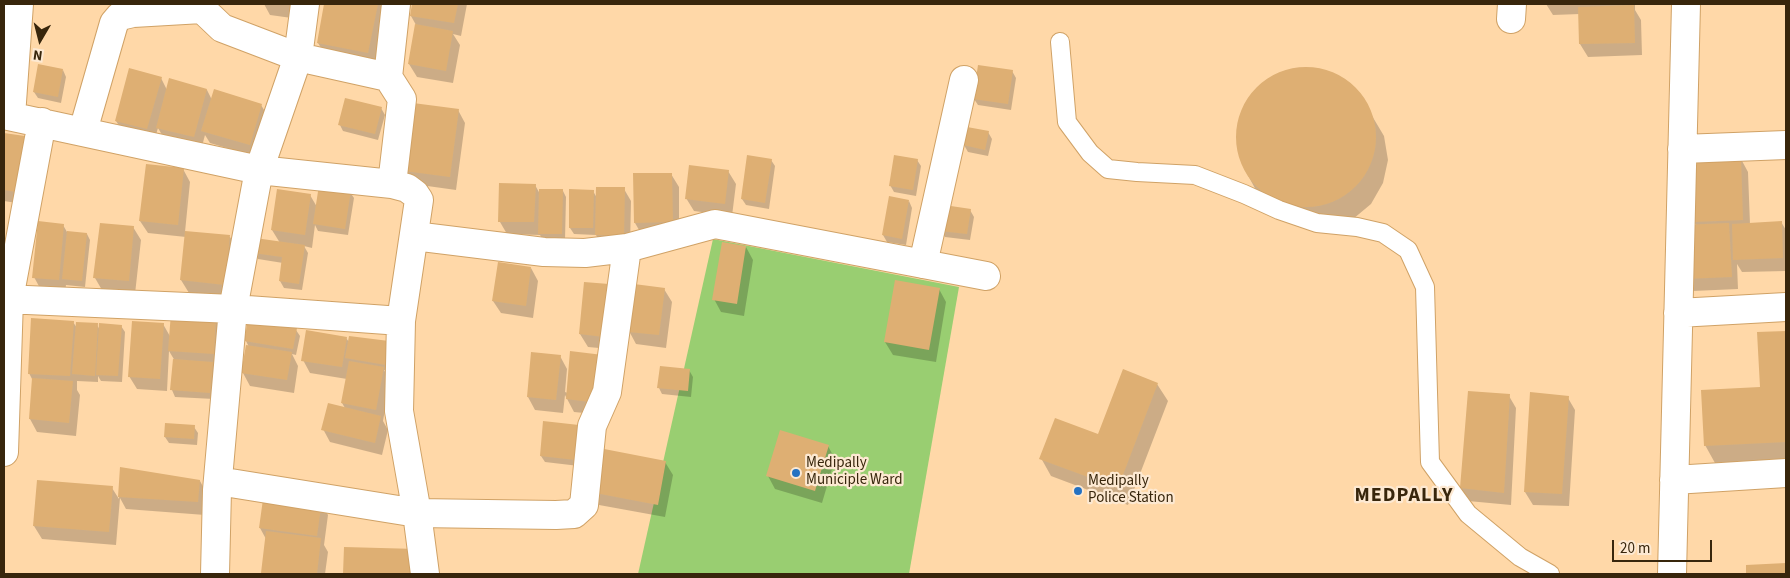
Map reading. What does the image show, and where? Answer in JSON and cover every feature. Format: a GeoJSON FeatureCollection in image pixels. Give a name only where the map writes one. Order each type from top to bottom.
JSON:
{"type":"FeatureCollection","features":[{"type":"Feature","properties":{"kind":"street"},"geometry":{"type":"LineString","coordinates":[[19,4],[8,116],[259,170],[392,184],[407,188],[415,194],[419,200],[401,321],[399,411],[417,513],[425,574]]}},
{"type":"Feature","properties":{"kind":"street"},"geometry":{"type":"LineString","coordinates":[[215,574],[218,481],[233,309],[259,170],[298,57],[305,4]]}},
{"type":"Feature","properties":{"kind":"street"},"geometry":{"type":"LineString","coordinates":[[392,184],[402,99],[388,76],[396,4]]}},
{"type":"Feature","properties":{"kind":"street"},"geometry":{"type":"LineString","coordinates":[[1672,574],[1686,4]]}},
{"type":"Feature","properties":{"kind":"street"},"geometry":{"type":"LineString","coordinates":[[83,131],[114,23],[120,16],[133,12],[201,6],[222,28],[298,57],[388,76]]}},
{"type":"Feature","properties":{"kind":"street"},"geometry":{"type":"LineString","coordinates":[[923,264],[964,80]]}},
{"type":"Feature","properties":{"kind":"street"},"geometry":{"type":"LineString","coordinates":[[4,452],[6,299],[42,122]]}},
{"type":"Feature","properties":{"kind":"street"},"geometry":{"type":"LineString","coordinates":[[1682,149],[1786,145]]}},
{"type":"Feature","properties":{"kind":"street"},"geometry":{"type":"LineString","coordinates":[[414,236],[544,252],[585,253],[628,248],[715,224],[986,276]]}},
{"type":"Feature","properties":{"kind":"street"},"geometry":{"type":"LineString","coordinates":[[218,481],[417,513],[574,514],[584,505],[592,426],[607,392],[628,248]]}},
{"type":"Feature","properties":{"kind":"street"},"geometry":{"type":"LineString","coordinates":[[6,299],[233,309],[401,321]]}},
{"type":"Feature","properties":{"kind":"street"},"geometry":{"type":"LineString","coordinates":[[1678,313],[1786,307]]}},
{"type":"Feature","properties":{"kind":"street"},"geometry":{"type":"LineString","coordinates":[[1674,480],[1786,473]]}},
{"type":"Feature","properties":{"kind":"lane"},"geometry":{"type":"LineString","coordinates":[[1060,42],[1066,122],[1090,153],[1108,169],[1195,175],[1279,210],[1317,223],[1357,227],[1383,233],[1408,250],[1425,287],[1430,462],[1468,514],[1520,557],[1550,574]]}},
{"type":"Feature","properties":{"kind":"shaded area","name":"Medipally Municiple Ward"},"geometry":{"type":"Polygon","coordinates":[[[713,239],[959,287],[909,574],[638,574],[713,239]]]}},
{"type":"Feature","properties":{"kind":"building"},"geometry":{"type":"Polygon","coordinates":[[[324,4],[378,4],[368,53],[317,43],[324,4]]]}},
{"type":"Feature","properties":{"kind":"building"},"geometry":{"type":"Polygon","coordinates":[[[412,4],[458,4],[454,23],[410,16],[412,4]]]}},
{"type":"Feature","properties":{"kind":"building"},"geometry":{"type":"Polygon","coordinates":[[[1634,5],[1635,43],[1579,44],[1578,7],[1634,5]]]}},
{"type":"Feature","properties":{"kind":"building"},"geometry":{"type":"Polygon","coordinates":[[[415,24],[453,31],[446,71],[408,64],[415,24]]]}},
{"type":"Feature","properties":{"kind":"building"},"geometry":{"type":"Polygon","coordinates":[[[38,64],[63,69],[58,97],[33,92],[38,64]]]}},
{"type":"Feature","properties":{"kind":"building"},"geometry":{"type":"Polygon","coordinates":[[[978,65],[1013,70],[1008,104],[973,99],[978,65]]]}},
{"type":"Feature","properties":{"kind":"building"},"geometry":{"type":"Polygon","coordinates":[[[1306,67],[1333,73],[1345,79],[1355,88],[1364,98],[1370,110],[1376,137],[1370,164],[1364,176],[1355,186],[1345,195],[1333,201],[1306,207],[1279,201],[1267,195],[1257,186],[1248,176],[1242,164],[1236,137],[1242,110],[1248,98],[1257,88],[1267,79],[1279,73],[1306,67]]]}},
{"type":"Feature","properties":{"kind":"building"},"geometry":{"type":"Polygon","coordinates":[[[129,68],[162,77],[147,129],[115,121],[129,68]]]}},
{"type":"Feature","properties":{"kind":"building"},"geometry":{"type":"Polygon","coordinates":[[[169,78],[207,89],[194,137],[156,128],[169,78]]]}},
{"type":"Feature","properties":{"kind":"building"},"geometry":{"type":"Polygon","coordinates":[[[214,89],[262,104],[250,145],[201,131],[214,89]]]}},
{"type":"Feature","properties":{"kind":"building"},"geometry":{"type":"Polygon","coordinates":[[[345,98],[382,107],[375,134],[338,125],[345,98]]]}},
{"type":"Feature","properties":{"kind":"building"},"geometry":{"type":"Polygon","coordinates":[[[413,103],[459,109],[450,177],[404,171],[413,103]]]}},
{"type":"Feature","properties":{"kind":"building"},"geometry":{"type":"Polygon","coordinates":[[[967,127],[989,131],[985,150],[963,145],[967,127]]]}},
{"type":"Feature","properties":{"kind":"building"},"geometry":{"type":"Polygon","coordinates":[[[4,133],[25,136],[16,192],[4,190],[4,133]]]}},
{"type":"Feature","properties":{"kind":"building"},"geometry":{"type":"Polygon","coordinates":[[[1691,153],[1741,158],[1743,220],[1693,222],[1691,153]]]}},
{"type":"Feature","properties":{"kind":"building"},"geometry":{"type":"Polygon","coordinates":[[[747,155],[772,159],[765,203],[741,199],[747,155]]]}},
{"type":"Feature","properties":{"kind":"building"},"geometry":{"type":"Polygon","coordinates":[[[894,155],[918,159],[913,190],[889,186],[894,155]]]}},
{"type":"Feature","properties":{"kind":"building"},"geometry":{"type":"Polygon","coordinates":[[[146,164],[184,168],[178,225],[139,221],[146,164]]]}},
{"type":"Feature","properties":{"kind":"building"},"geometry":{"type":"Polygon","coordinates":[[[689,165],[729,170],[725,204],[685,199],[689,165]]]}},
{"type":"Feature","properties":{"kind":"building"},"geometry":{"type":"Polygon","coordinates":[[[633,173],[672,173],[673,222],[634,223],[633,173]]]}},
{"type":"Feature","properties":{"kind":"building"},"geometry":{"type":"Polygon","coordinates":[[[499,183],[536,184],[534,222],[498,222],[499,183]]]}},
{"type":"Feature","properties":{"kind":"building"},"geometry":{"type":"Polygon","coordinates":[[[319,185],[351,190],[345,229],[313,224],[319,185]]]}},
{"type":"Feature","properties":{"kind":"building"},"geometry":{"type":"Polygon","coordinates":[[[596,187],[625,187],[624,236],[595,235],[596,187]]]}},
{"type":"Feature","properties":{"kind":"building"},"geometry":{"type":"Polygon","coordinates":[[[277,189],[311,194],[305,235],[271,230],[277,189]]]}},
{"type":"Feature","properties":{"kind":"building"},"geometry":{"type":"Polygon","coordinates":[[[539,189],[563,189],[562,234],[538,234],[539,189]]]}},
{"type":"Feature","properties":{"kind":"building"},"geometry":{"type":"Polygon","coordinates":[[[569,189],[594,190],[593,228],[569,228],[569,189]]]}},
{"type":"Feature","properties":{"kind":"building"},"geometry":{"type":"Polygon","coordinates":[[[889,196],[909,200],[902,239],[882,235],[889,196]]]}},
{"type":"Feature","properties":{"kind":"building"},"geometry":{"type":"Polygon","coordinates":[[[944,205],[971,209],[967,234],[940,231],[944,205]]]}},
{"type":"Feature","properties":{"kind":"building"},"geometry":{"type":"Polygon","coordinates":[[[38,221],[64,224],[59,280],[32,278],[38,221]]]}},
{"type":"Feature","properties":{"kind":"building"},"geometry":{"type":"Polygon","coordinates":[[[1782,221],[1783,258],[1733,260],[1732,224],[1782,221]]]}},
{"type":"Feature","properties":{"kind":"building"},"geometry":{"type":"Polygon","coordinates":[[[100,223],[134,226],[129,281],[93,278],[100,223]]]}},
{"type":"Feature","properties":{"kind":"building"},"geometry":{"type":"Polygon","coordinates":[[[1729,223],[1732,277],[1684,279],[1682,225],[1729,223]]]}},
{"type":"Feature","properties":{"kind":"building"},"geometry":{"type":"Polygon","coordinates":[[[67,231],[87,233],[82,281],[62,279],[67,231]]]}},
{"type":"Feature","properties":{"kind":"building"},"geometry":{"type":"Polygon","coordinates":[[[185,231],[230,235],[225,285],[180,280],[185,231]]]}},
{"type":"Feature","properties":{"kind":"building"},"geometry":{"type":"Polygon","coordinates":[[[255,238],[305,245],[299,284],[279,281],[282,257],[253,253],[255,238]]]}},
{"type":"Feature","properties":{"kind":"building"},"geometry":{"type":"Polygon","coordinates":[[[722,242],[746,246],[737,304],[712,300],[722,242]]]}},
{"type":"Feature","properties":{"kind":"building"},"geometry":{"type":"Polygon","coordinates":[[[498,262],[531,267],[526,306],[492,301],[498,262]]]}},
{"type":"Feature","properties":{"kind":"building"},"geometry":{"type":"Polygon","coordinates":[[[895,280],[940,288],[929,350],[884,342],[895,280]]]}},
{"type":"Feature","properties":{"kind":"building"},"geometry":{"type":"Polygon","coordinates":[[[584,282],[609,284],[604,337],[579,334],[584,282]]]}},
{"type":"Feature","properties":{"kind":"building"},"geometry":{"type":"Polygon","coordinates":[[[634,284],[665,288],[659,335],[628,332],[634,284]]]}},
{"type":"Feature","properties":{"kind":"building"},"geometry":{"type":"Polygon","coordinates":[[[171,313],[216,316],[214,354],[168,351],[171,313]]]}},
{"type":"Feature","properties":{"kind":"building"},"geometry":{"type":"Polygon","coordinates":[[[31,318],[74,321],[70,376],[28,374],[31,318]]]}},
{"type":"Feature","properties":{"kind":"building"},"geometry":{"type":"Polygon","coordinates":[[[248,320],[297,328],[293,349],[244,341],[248,320]]]}},
{"type":"Feature","properties":{"kind":"building"},"geometry":{"type":"Polygon","coordinates":[[[132,321],[164,323],[160,379],[128,377],[132,321]]]}},
{"type":"Feature","properties":{"kind":"building"},"geometry":{"type":"Polygon","coordinates":[[[76,322],[98,323],[95,376],[72,374],[76,322]]]}},
{"type":"Feature","properties":{"kind":"building"},"geometry":{"type":"Polygon","coordinates":[[[99,323],[122,325],[118,376],[96,375],[99,323]]]}},
{"type":"Feature","properties":{"kind":"building"},"geometry":{"type":"Polygon","coordinates":[[[306,330],[347,337],[342,367],[301,361],[306,330]]]}},
{"type":"Feature","properties":{"kind":"building"},"geometry":{"type":"Polygon","coordinates":[[[1786,331],[1786,442],[1704,446],[1701,390],[1760,387],[1757,332],[1786,331]]]}},
{"type":"Feature","properties":{"kind":"building"},"geometry":{"type":"Polygon","coordinates":[[[349,336],[389,341],[386,365],[345,358],[349,336]]]}},
{"type":"Feature","properties":{"kind":"building"},"geometry":{"type":"Polygon","coordinates":[[[246,345],[292,352],[287,380],[241,373],[246,345]]]}},
{"type":"Feature","properties":{"kind":"building"},"geometry":{"type":"Polygon","coordinates":[[[570,351],[603,355],[598,403],[566,399],[570,351]]]}},
{"type":"Feature","properties":{"kind":"building"},"geometry":{"type":"Polygon","coordinates":[[[531,352],[561,355],[556,400],[527,397],[531,352]]]}},
{"type":"Feature","properties":{"kind":"building"},"geometry":{"type":"Polygon","coordinates":[[[173,359],[213,362],[210,393],[170,390],[173,359]]]}},
{"type":"Feature","properties":{"kind":"building"},"geometry":{"type":"Polygon","coordinates":[[[349,361],[384,367],[376,410],[341,403],[349,361]]]}},
{"type":"Feature","properties":{"kind":"building"},"geometry":{"type":"Polygon","coordinates":[[[660,366],[690,369],[688,391],[657,388],[660,366]]]}},
{"type":"Feature","properties":{"kind":"building"},"geometry":{"type":"Polygon","coordinates":[[[1123,369],[1158,383],[1118,488],[1039,459],[1055,418],[1098,434],[1123,369]]]}},
{"type":"Feature","properties":{"kind":"building"},"geometry":{"type":"Polygon","coordinates":[[[32,378],[73,381],[69,423],[29,419],[32,378]]]}},
{"type":"Feature","properties":{"kind":"building"},"geometry":{"type":"Polygon","coordinates":[[[1468,391],[1510,394],[1504,493],[1460,488],[1468,391]]]}},
{"type":"Feature","properties":{"kind":"building"},"geometry":{"type":"Polygon","coordinates":[[[1530,392],[1569,396],[1562,494],[1524,492],[1530,392]]]}},
{"type":"Feature","properties":{"kind":"building"},"geometry":{"type":"Polygon","coordinates":[[[328,403],[381,416],[375,443],[321,430],[328,403]]]}},
{"type":"Feature","properties":{"kind":"building"},"geometry":{"type":"Polygon","coordinates":[[[543,421],[579,425],[576,460],[540,456],[543,421]]]}},
{"type":"Feature","properties":{"kind":"building"},"geometry":{"type":"Polygon","coordinates":[[[165,423],[195,425],[194,439],[164,437],[165,423]]]}},
{"type":"Feature","properties":{"kind":"building"},"geometry":{"type":"Polygon","coordinates":[[[780,430],[829,445],[815,491],[766,476],[780,430]]]}},
{"type":"Feature","properties":{"kind":"building"},"geometry":{"type":"Polygon","coordinates":[[[599,448],[666,461],[658,505],[590,492],[599,448]]]}},
{"type":"Feature","properties":{"kind":"building"},"geometry":{"type":"Polygon","coordinates":[[[120,467],[200,480],[198,502],[118,497],[120,467]]]}},
{"type":"Feature","properties":{"kind":"building"},"geometry":{"type":"Polygon","coordinates":[[[37,480],[113,486],[109,532],[33,526],[37,480]]]}},
{"type":"Feature","properties":{"kind":"building"},"geometry":{"type":"Polygon","coordinates":[[[264,492],[322,500],[317,536],[259,528],[264,492]]]}},
{"type":"Feature","properties":{"kind":"building"},"geometry":{"type":"Polygon","coordinates":[[[266,531],[321,538],[317,574],[261,573],[266,531]]]}},
{"type":"Feature","properties":{"kind":"building"},"geometry":{"type":"Polygon","coordinates":[[[344,547],[417,549],[416,574],[343,574],[344,547]]]}},
{"type":"Feature","properties":{"kind":"building"},"geometry":{"type":"Polygon","coordinates":[[[1786,563],[1786,574],[1746,574],[1746,565],[1786,563]]]}},
{"type":"Feature","properties":{"kind":"place","name":"Medipally Municiple Ward"},"geometry":{"type":"Point","coordinates":[796,473]}},
{"type":"Feature","properties":{"kind":"place","name":"Medipally Police Station"},"geometry":{"type":"Point","coordinates":[1078,491]}},
{"type":"Feature","properties":{"kind":"district","name":"MEDPALLY"},"geometry":{"type":"Point","coordinates":[1404,497]}}]}
